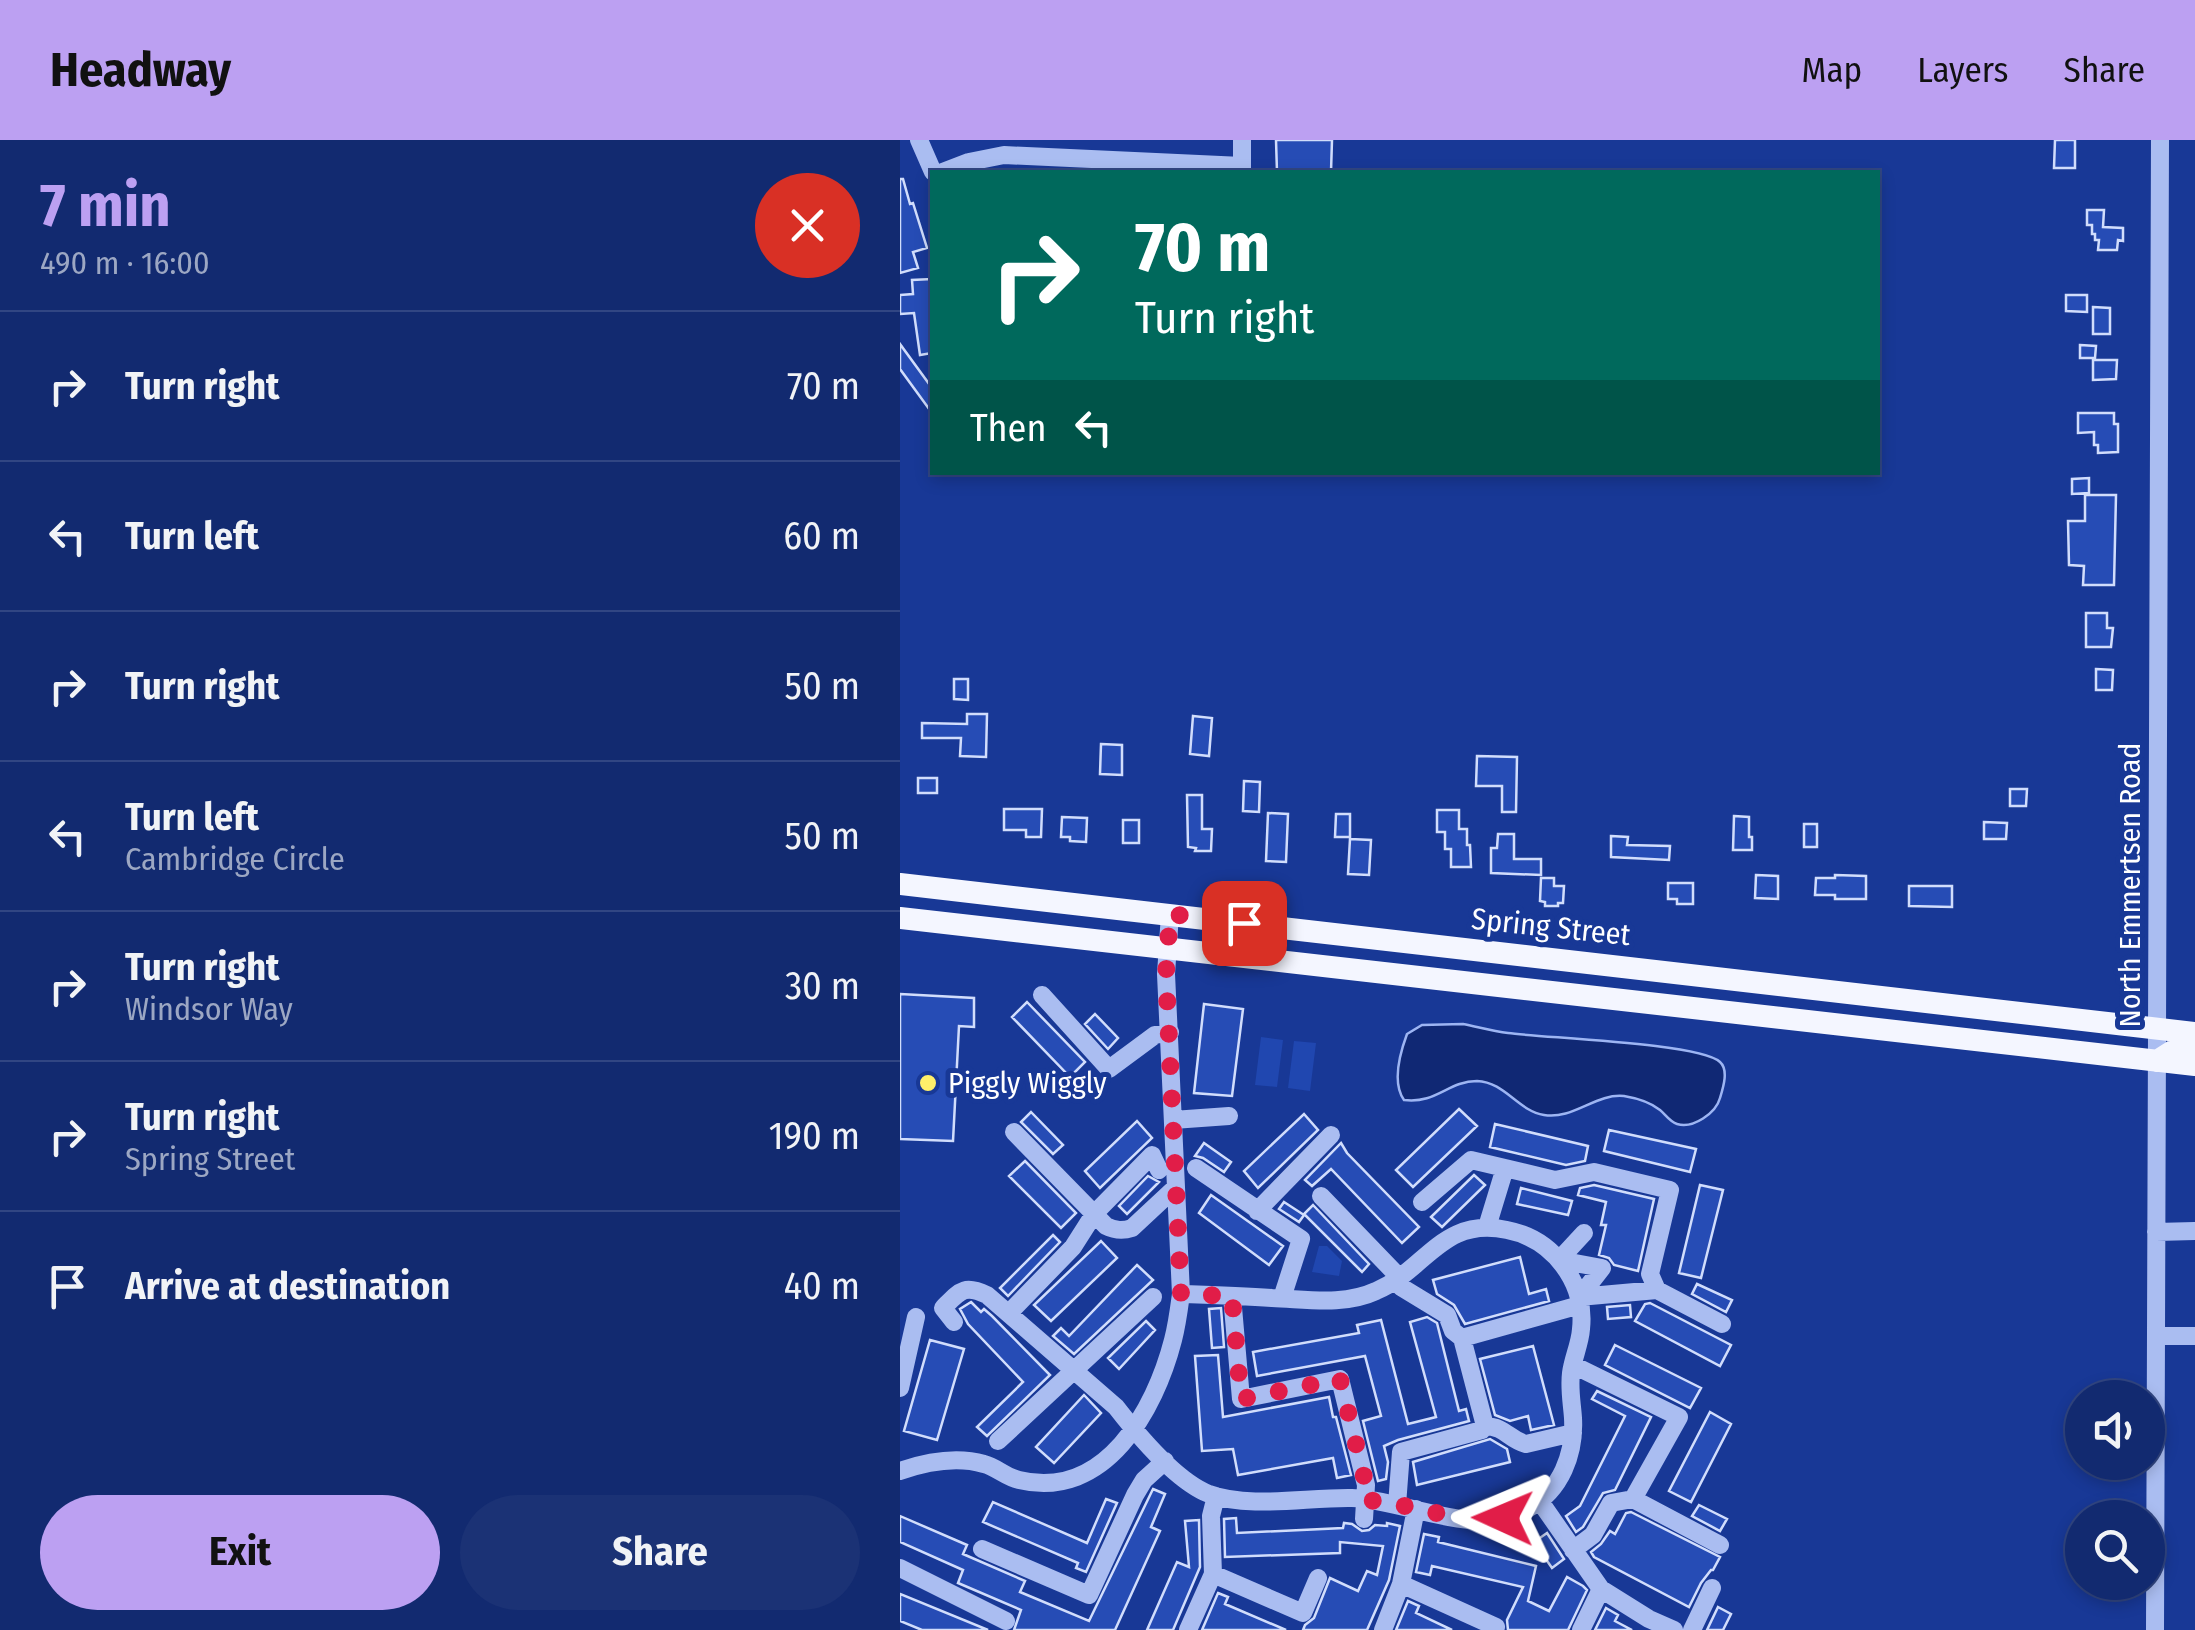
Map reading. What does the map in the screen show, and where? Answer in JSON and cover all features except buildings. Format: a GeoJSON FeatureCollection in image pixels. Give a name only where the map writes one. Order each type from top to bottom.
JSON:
{"type":"FeatureCollection","features":[{"type":"Feature","properties":{"kind":"main road","name":"Spring Street"},"geometry":{"type":"LineString","coordinates":[[900,884],[2195,1033]]}},
{"type":"Feature","properties":{"kind":"main road","name":"Spring Street"},"geometry":{"type":"LineString","coordinates":[[900,918],[2195,1065]]}},
{"type":"Feature","properties":{"kind":"main road"},"geometry":{"type":"LineString","coordinates":[[1640,1001],[1644,968]]}},
{"type":"Feature","properties":{"kind":"main road"},"geometry":{"type":"LineString","coordinates":[[1981,1007],[1979,1040],[2016,1032],[2130,1042],[2147,1038],[2157,1028]]}},
{"type":"Feature","properties":{"kind":"main road"},"geometry":{"type":"LineString","coordinates":[[2157,1061],[2179,1046],[2195,1048]]}},
{"type":"Feature","properties":{"kind":"street"},"geometry":{"type":"LineString","coordinates":[[920,140],[932,170]]}},
{"type":"Feature","properties":{"kind":"street"},"geometry":{"type":"LineString","coordinates":[[948,170],[1004,155],[1242,169],[1242,140]]}},
{"type":"Feature","properties":{"kind":"street","name":"North Emmertsen Road"},"geometry":{"type":"LineString","coordinates":[[2154,1630],[2160,140]]}},
{"type":"Feature","properties":{"kind":"street"},"geometry":{"type":"LineString","coordinates":[[900,1471],[954,1460],[984,1464],[1017,1480],[1052,1483],[1083,1475],[1110,1459],[1133,1429],[1158,1384],[1168,1360],[1181,1294],[1166,974],[1170,914]]}},
{"type":"Feature","properties":{"kind":"street"},"geometry":{"type":"LineString","coordinates":[[1042,996],[1109,1069],[1155,1035],[1170,1032]]}},
{"type":"Feature","properties":{"kind":"street"},"geometry":{"type":"LineString","coordinates":[[1173,1120],[1229,1116]]}},
{"type":"Feature","properties":{"kind":"street"},"geometry":{"type":"LineString","coordinates":[[1014,1132],[1113,1230],[1132,1228],[1176,1187]]}},
{"type":"Feature","properties":{"kind":"street"},"geometry":{"type":"LineString","coordinates":[[1257,1211],[1330,1135]]}},
{"type":"Feature","properties":{"kind":"street"},"geometry":{"type":"LineString","coordinates":[[1008,1313],[1073,1247],[1094,1214],[1152,1155],[1158,1170]]}},
{"type":"Feature","properties":{"kind":"street"},"geometry":{"type":"LineString","coordinates":[[1422,1202],[1471,1160],[1554,1180],[1594,1172],[1670,1190],[1650,1274],[1657,1290]]}},
{"type":"Feature","properties":{"kind":"street"},"geometry":{"type":"LineString","coordinates":[[1196,1168],[1301,1239],[1282,1298]]}},
{"type":"Feature","properties":{"kind":"street"},"geometry":{"type":"LineString","coordinates":[[1486,1227],[1505,1168]]}},
{"type":"Feature","properties":{"kind":"street"},"geometry":{"type":"LineString","coordinates":[[1321,1196],[1401,1287],[1447,1315],[1453,1331],[1462,1338],[1485,1426]]}},
{"type":"Feature","properties":{"kind":"street"},"geometry":{"type":"LineString","coordinates":[[1181,1294],[1351,1299],[1376,1292],[1397,1279],[1444,1240],[1486,1227],[1520,1232],[1548,1248],[1567,1268],[1582,1299]]}},
{"type":"Feature","properties":{"kind":"street"},"geometry":{"type":"LineString","coordinates":[[2156,1232],[2195,1231]]}},
{"type":"Feature","properties":{"kind":"street"},"geometry":{"type":"LineString","coordinates":[[1559,1260],[1584,1233]]}},
{"type":"Feature","properties":{"kind":"street"},"geometry":{"type":"LineString","coordinates":[[954,1322],[943,1308],[960,1290],[974,1288],[987,1295],[1116,1407],[1187,1482],[1216,1496],[1234,1500],[1286,1492],[1365,1500],[1484,1520],[1529,1508],[1554,1487],[1568,1463],[1573,1433],[1570,1396],[1582,1329],[1582,1299],[1602,1268],[1559,1260]]}},
{"type":"Feature","properties":{"kind":"street"},"geometry":{"type":"LineString","coordinates":[[1462,1338],[1582,1299],[1657,1290],[1722,1324]]}},
{"type":"Feature","properties":{"kind":"street"},"geometry":{"type":"LineString","coordinates":[[1232,1296],[1241,1399],[1340,1379],[1366,1485],[1364,1519]]}},
{"type":"Feature","properties":{"kind":"street"},"geometry":{"type":"LineString","coordinates":[[998,1442],[1153,1298]]}},
{"type":"Feature","properties":{"kind":"street"},"geometry":{"type":"LineString","coordinates":[[900,1388],[916,1317]]}},
{"type":"Feature","properties":{"kind":"street"},"geometry":{"type":"LineString","coordinates":[[2156,1336],[2195,1336]]}},
{"type":"Feature","properties":{"kind":"street"},"geometry":{"type":"LineString","coordinates":[[1573,1365],[1679,1417],[1632,1499]]}},
{"type":"Feature","properties":{"kind":"street"},"geometry":{"type":"LineString","coordinates":[[1383,1630],[1402,1584],[1406,1507],[1401,1452],[1485,1426],[1498,1426],[1526,1444],[1573,1433]]}},
{"type":"Feature","properties":{"kind":"street"},"geometry":{"type":"LineString","coordinates":[[982,1549],[1089,1596],[1135,1494],[1165,1461]]}},
{"type":"Feature","properties":{"kind":"street"},"geometry":{"type":"LineString","coordinates":[[1188,1630],[1213,1574],[1211,1516],[1216,1496]]}},
{"type":"Feature","properties":{"kind":"street"},"geometry":{"type":"LineString","coordinates":[[1573,1550],[1593,1536],[1611,1503],[1632,1499],[1720,1545]]}},
{"type":"Feature","properties":{"kind":"street"},"geometry":{"type":"LineString","coordinates":[[1539,1500],[1602,1589],[1674,1630]]}},
{"type":"Feature","properties":{"kind":"street"},"geometry":{"type":"LineString","coordinates":[[900,1568],[1006,1621]]}},
{"type":"Feature","properties":{"kind":"street"},"geometry":{"type":"LineString","coordinates":[[1213,1574],[1303,1613],[1318,1578]]}},
{"type":"Feature","properties":{"kind":"street"},"geometry":{"type":"LineString","coordinates":[[1402,1584],[1496,1627]]}},
{"type":"Feature","properties":{"kind":"street"},"geometry":{"type":"LineString","coordinates":[[1692,1630],[1712,1588]]}},
{"type":"Feature","properties":{"kind":"street"},"geometry":{"type":"LineString","coordinates":[[1581,1630],[1602,1589]]}},
{"type":"Feature","properties":{"kind":"shaded area"},"geometry":{"type":"Polygon","coordinates":[[[1463,1024],[1508,1033],[1683,1050],[1720,1062],[1725,1074],[1723,1089],[1709,1114],[1683,1125],[1672,1122],[1652,1105],[1624,1096],[1604,1098],[1565,1114],[1544,1115],[1526,1108],[1496,1086],[1477,1081],[1425,1099],[1404,1100],[1398,1077],[1407,1034],[1422,1025],[1463,1024]]]}},
{"type":"Feature","properties":{"kind":"shaded area"},"geometry":{"type":"Polygon","coordinates":[[[1261,1037],[1283,1040],[1277,1087],[1255,1085],[1261,1037]]]}},
{"type":"Feature","properties":{"kind":"shaded area"},"geometry":{"type":"Polygon","coordinates":[[[1294,1041],[1316,1043],[1310,1091],[1288,1088],[1294,1041]]]}},
{"type":"Feature","properties":{"kind":"shaded area"},"geometry":{"type":"Polygon","coordinates":[[[1319,1246],[1327,1246],[1342,1261],[1339,1276],[1312,1272],[1319,1246]]]}},
{"type":"Feature","properties":{"kind":"place","name":"Piggly Wiggly"},"geometry":{"type":"Point","coordinates":[928,1083]}},
{"type":"Feature","properties":{"kind":"route"},"geometry":{"type":"LineString","coordinates":[[1244,923],[1170,914],[1166,974],[1181,1294],[1232,1296],[1241,1399],[1340,1379],[1366,1485],[1365,1500],[1456,1518],[1503,1518]]}}]}
